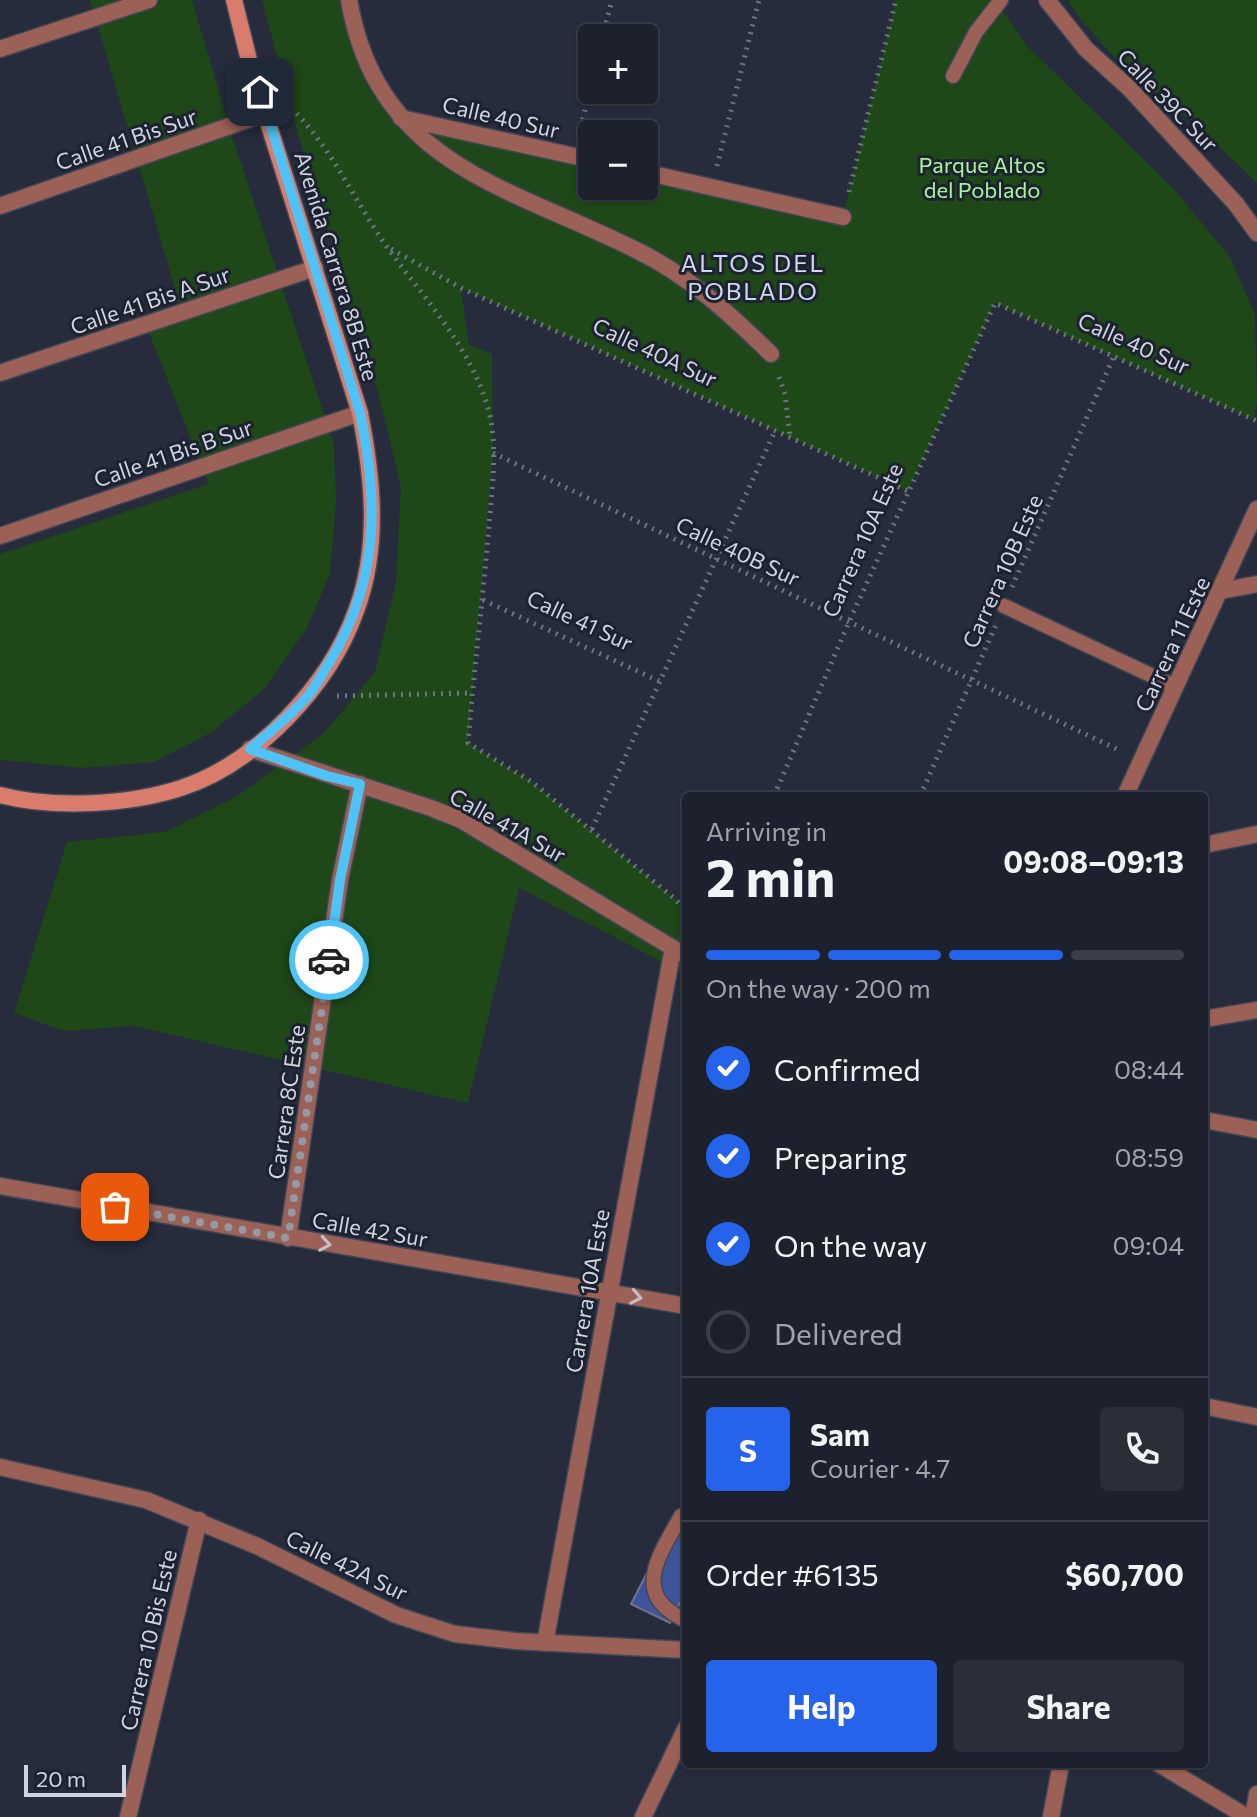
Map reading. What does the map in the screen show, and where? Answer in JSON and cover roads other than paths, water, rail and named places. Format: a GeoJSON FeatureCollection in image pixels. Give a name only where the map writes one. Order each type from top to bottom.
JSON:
{"type":"FeatureCollection","features":[{"type":"Feature","properties":{"kind":"main road","name":"Avenida Carrera 8B Este"},"geometry":{"type":"LineString","coordinates":[[0,795],[21,800],[81,803],[125,799],[181,788],[220,770],[282,723],[308,697],[356,611],[368,558],[373,511],[369,457],[360,413],[252,72],[234,0]]}},
{"type":"Feature","properties":{"kind":"street"},"geometry":{"type":"LineString","coordinates":[[0,49],[149,0]]}},
{"type":"Feature","properties":{"kind":"street"},"geometry":{"type":"LineString","coordinates":[[349,0],[361,47],[377,81],[400,117],[433,148],[479,179],[639,251],[688,281],[729,313],[771,354]]}},
{"type":"Feature","properties":{"kind":"street","name":"Calle 39C Sur"},"geometry":{"type":"LineString","coordinates":[[1047,0],[1086,49],[1130,89],[1229,196],[1257,233]]}},
{"type":"Feature","properties":{"kind":"street","name":"Calle 41 Bis Sur"},"geometry":{"type":"LineString","coordinates":[[0,206],[267,113]]}},
{"type":"Feature","properties":{"kind":"street","name":"Calle 40 Sur"},"geometry":{"type":"LineString","coordinates":[[400,117],[578,157]]}},
{"type":"Feature","properties":{"kind":"street"},"geometry":{"type":"LineString","coordinates":[[658,175],[843,217]]}},
{"type":"Feature","properties":{"kind":"street","name":"Calle 41 Bis A Sur"},"geometry":{"type":"LineString","coordinates":[[0,373],[315,268]]}},
{"type":"Feature","properties":{"kind":"street","name":"Calle 41 Bis B Sur"},"geometry":{"type":"LineString","coordinates":[[0,536],[360,413]]}},
{"type":"Feature","properties":{"kind":"street","name":"Carrera 11 Este"},"geometry":{"type":"LineString","coordinates":[[1127,792],[1257,509]]}},
{"type":"Feature","properties":{"kind":"street"},"geometry":{"type":"LineString","coordinates":[[1220,591],[1257,584]]}},
{"type":"Feature","properties":{"kind":"street","name":"Calle 41A Sur"},"geometry":{"type":"LineString","coordinates":[[250,749],[461,820],[679,952]]}},
{"type":"Feature","properties":{"kind":"street","name":"Carrera 8C Este"},"geometry":{"type":"LineString","coordinates":[[288,1238],[340,880],[360,784]]}},
{"type":"Feature","properties":{"kind":"street"},"geometry":{"type":"LineString","coordinates":[[1208,844],[1257,834]]}},
{"type":"Feature","properties":{"kind":"street","name":"Carrera 10A Este"},"geometry":{"type":"LineString","coordinates":[[545,1643],[609,1292],[679,952]]}},
{"type":"Feature","properties":{"kind":"street"},"geometry":{"type":"LineString","coordinates":[[1208,1018],[1257,1010]]}},
{"type":"Feature","properties":{"kind":"street"},"geometry":{"type":"LineString","coordinates":[[1208,1121],[1257,1130]]}},
{"type":"Feature","properties":{"kind":"street","name":"Calle 42 Sur"},"geometry":{"type":"LineString","coordinates":[[0,1186],[682,1305]]}},
{"type":"Feature","properties":{"kind":"street"},"geometry":{"type":"LineString","coordinates":[[1208,1407],[1257,1417]]}},
{"type":"Feature","properties":{"kind":"street","name":"Calle 42A Sur"},"geometry":{"type":"LineString","coordinates":[[0,1467],[146,1500],[199,1520],[425,1626],[485,1639],[682,1650]]}},
{"type":"Feature","properties":{"kind":"street","name":"Carrera 10 Bis Este"},"geometry":{"type":"LineString","coordinates":[[128,1817],[199,1520]]}},
{"type":"Feature","properties":{"kind":"street"},"geometry":{"type":"LineString","coordinates":[[643,1817],[682,1736]]}},
{"type":"Feature","properties":{"kind":"street"},"geometry":{"type":"LineString","coordinates":[[1051,1817],[1060,1768]]}},
{"type":"Feature","properties":{"kind":"street"},"geometry":{"type":"LineString","coordinates":[[1166,1768],[1250,1817],[1257,1794]]}},
{"type":"Feature","properties":{"kind":"lane"},"geometry":{"type":"LineString","coordinates":[[953,76],[976,32],[1001,0]]}},
{"type":"Feature","properties":{"kind":"lane"},"geometry":{"type":"LineString","coordinates":[[1004,606],[1176,687]]}},
{"type":"Feature","properties":{"kind":"lane"},"geometry":{"type":"LineString","coordinates":[[682,1516],[654,1569],[653,1589],[663,1606],[682,1618]]}},
{"type":"Feature","properties":{"kind":"district","name":"ALTOS DEL POBLADO"},"geometry":{"type":"Point","coordinates":[753,276]}},
{"type":"Feature","properties":{"kind":"park label","name":"Parque Altos del Poblado"},"geometry":{"type":"Point","coordinates":[982,176]}}]}
